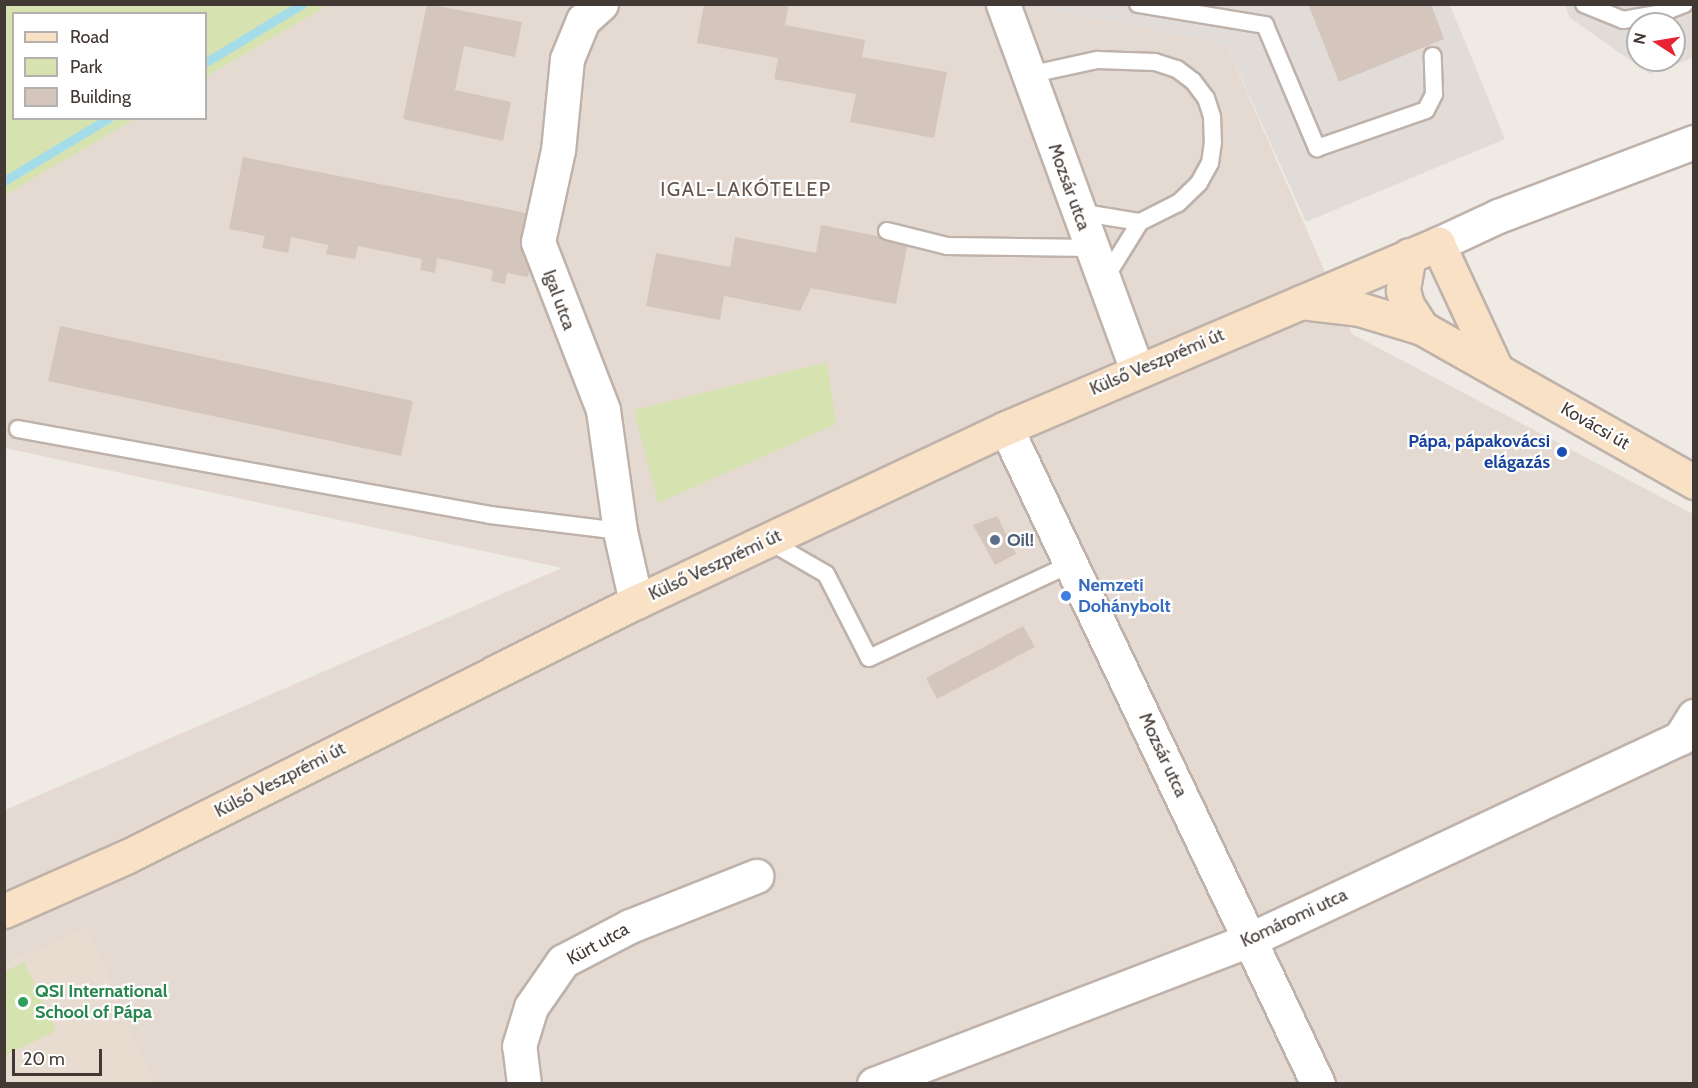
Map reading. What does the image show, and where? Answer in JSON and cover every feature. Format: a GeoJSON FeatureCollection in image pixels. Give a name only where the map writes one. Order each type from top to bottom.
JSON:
{"type":"FeatureCollection","features":[{"type":"Feature","properties":{"kind":"street","name":"Igal utca"},"geometry":{"type":"LineString","coordinates":[[601,4],[583,20],[567,59],[558,150],[538,242],[603,410],[620,531],[636,603]]}},
{"type":"Feature","properties":{"kind":"street","name":"Mozsár utca"},"geometry":{"type":"LineString","coordinates":[[1003,4],[1137,370]]}},
{"type":"Feature","properties":{"kind":"street"},"geometry":{"type":"LineString","coordinates":[[1422,328],[1407,305],[1403,290],[1423,249],[1498,216],[1694,142]]}},
{"type":"Feature","properties":{"kind":"street"},"geometry":{"type":"LineString","coordinates":[[1423,249],[1496,369]]}},
{"type":"Feature","properties":{"kind":"street","name":"Külső Veszprémi út"},"geometry":{"type":"LineString","coordinates":[[4,911],[126,857],[636,603],[1006,428],[1423,249]]}},
{"type":"Feature","properties":{"kind":"street","name":"Kovácsi út"},"geometry":{"type":"LineString","coordinates":[[1300,302],[1359,309],[1422,328],[1694,483]]}},
{"type":"Feature","properties":{"kind":"street","name":"Mozsár utca"},"geometry":{"type":"LineString","coordinates":[[1006,428],[1318,1083]]}},
{"type":"Feature","properties":{"kind":"street","name":"Komáromi utca"},"geometry":{"type":"LineString","coordinates":[[874,1083],[1251,939],[1689,731]]}},
{"type":"Feature","properties":{"kind":"street","name":"Kürt utca"},"geometry":{"type":"LineString","coordinates":[[524,1083],[519,1046],[531,1007],[563,961],[630,926],[756,876]]}},
{"type":"Feature","properties":{"kind":"lane"},"geometry":{"type":"LineString","coordinates":[[1138,4],[1265,26],[1317,148],[1426,110],[1434,94],[1433,56]]}},
{"type":"Feature","properties":{"kind":"lane"},"geometry":{"type":"LineString","coordinates":[[1584,4],[1623,20],[1661,14],[1684,4]]}},
{"type":"Feature","properties":{"kind":"lane"},"geometry":{"type":"LineString","coordinates":[[1028,75],[1072,63],[1129,59],[1177,69],[1193,81],[1206,98],[1212,117],[1210,163],[1199,183],[1178,203],[1140,222],[1104,281]]}},
{"type":"Feature","properties":{"kind":"lane"},"geometry":{"type":"LineString","coordinates":[[1078,212],[1140,222]]}},
{"type":"Feature","properties":{"kind":"lane"},"geometry":{"type":"LineString","coordinates":[[887,231],[947,246],[1092,248]]}},
{"type":"Feature","properties":{"kind":"lane"},"geometry":{"type":"LineString","coordinates":[[18,429],[490,515],[620,531]]}},
{"type":"Feature","properties":{"kind":"lane"},"geometry":{"type":"LineString","coordinates":[[767,540],[826,574],[869,658],[1072,563]]}},
{"type":"Feature","properties":{"kind":"shaded area"},"geometry":{"type":"Polygon","coordinates":[[[1026,4],[1226,44],[1352,334],[1693,514],[1693,1083],[5,1083],[5,810],[562,568],[5,448],[4,195],[133,120],[207,120],[207,76],[328,5],[1026,4]]]}},
{"type":"Feature","properties":{"kind":"shaded area"},"geometry":{"type":"Polygon","coordinates":[[[1026,5],[1450,5],[1505,139],[1306,222],[1226,44],[1026,5]]]}},
{"type":"Feature","properties":{"kind":"shaded area"},"geometry":{"type":"Polygon","coordinates":[[[1565,5],[1693,5],[1693,58],[1686,61],[1686,12],[1626,12],[1626,57],[1570,18],[1565,5]]]}},
{"type":"Feature","properties":{"kind":"shaded area","name":"QSI International School of Pápa"},"geometry":{"type":"Polygon","coordinates":[[[87,928],[154,1083],[5,1084],[5,963],[87,928]]]}},
{"type":"Feature","properties":{"kind":"green space"},"geometry":{"type":"Polygon","coordinates":[[[5,4],[328,5],[207,76],[207,12],[12,12],[12,120],[133,120],[5,195],[5,4]]]}},
{"type":"Feature","properties":{"kind":"green space"},"geometry":{"type":"Polygon","coordinates":[[[827,362],[836,424],[658,503],[634,410],[827,362]]]}},
{"type":"Feature","properties":{"kind":"green space","name":"QSI International School of Pápa"},"geometry":{"type":"Polygon","coordinates":[[[24,962],[56,1031],[5,1055],[5,972],[24,962]]]}},
{"type":"Feature","properties":{"kind":"building"},"geometry":{"type":"Polygon","coordinates":[[[427,4],[522,22],[515,57],[464,46],[455,90],[511,102],[503,141],[403,119],[427,4]]]}},
{"type":"Feature","properties":{"kind":"building"},"geometry":{"type":"Polygon","coordinates":[[[704,4],[789,4],[785,25],[865,40],[862,57],[947,72],[934,138],[850,122],[856,94],[774,79],[778,58],[697,43],[704,4]]]}},
{"type":"Feature","properties":{"kind":"building"},"geometry":{"type":"Polygon","coordinates":[[[1308,4],[1431,4],[1444,39],[1339,82],[1308,4]]]}},
{"type":"Feature","properties":{"kind":"building"},"geometry":{"type":"Polygon","coordinates":[[[243,157],[541,216],[528,277],[507,273],[505,284],[491,281],[493,270],[437,258],[435,273],[420,270],[422,259],[358,246],[355,259],[326,254],[328,245],[291,237],[288,253],[262,248],[265,236],[229,229],[243,157]]]}},
{"type":"Feature","properties":{"kind":"building"},"geometry":{"type":"Polygon","coordinates":[[[821,225],[908,242],[896,304],[811,288],[800,311],[724,296],[720,320],[646,306],[656,253],[730,267],[735,237],[816,253],[821,225]]]}},
{"type":"Feature","properties":{"kind":"building"},"geometry":{"type":"Polygon","coordinates":[[[60,326],[413,401],[401,456],[48,381],[60,326]]]}},
{"type":"Feature","properties":{"kind":"building","name":"Oil!"},"geometry":{"type":"Polygon","coordinates":[[[997,516],[1016,554],[995,565],[973,525],[997,516]]]}},
{"type":"Feature","properties":{"kind":"building"},"geometry":{"type":"Polygon","coordinates":[[[1023,626],[1035,647],[937,699],[926,678],[1023,626]]]}},
{"type":"Feature","properties":{"kind":"waterway"},"geometry":{"type":"LineString","coordinates":[[207,61],[302,4]]}},
{"type":"Feature","properties":{"kind":"waterway"},"geometry":{"type":"LineString","coordinates":[[4,181],[106,120]]}},
{"type":"Feature","properties":{"kind":"place","name":"Pápa, pápakovácsi elágazás"},"geometry":{"type":"Point","coordinates":[1562,452]}},
{"type":"Feature","properties":{"kind":"place","name":"Oil!"},"geometry":{"type":"Point","coordinates":[995,540]}},
{"type":"Feature","properties":{"kind":"place","name":"Nemzeti Dohánybolt"},"geometry":{"type":"Point","coordinates":[1066,596]}},
{"type":"Feature","properties":{"kind":"place","name":"QSI International School of Pápa"},"geometry":{"type":"Point","coordinates":[23,1002]}},
{"type":"Feature","properties":{"kind":"district","name":"IGAL-LAKÓTELEP"},"geometry":{"type":"Point","coordinates":[746,189]}}]}
